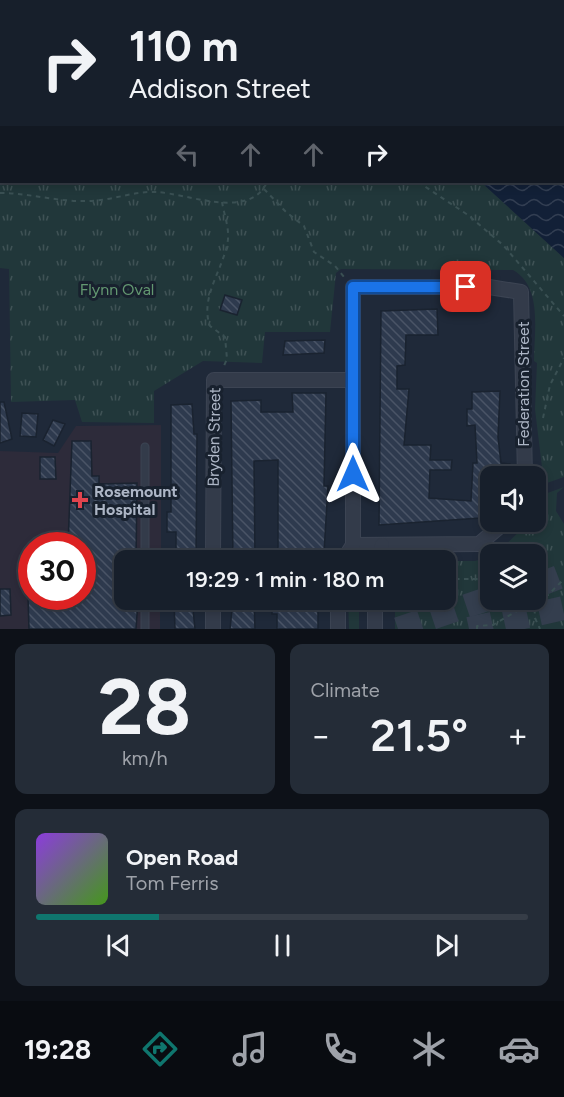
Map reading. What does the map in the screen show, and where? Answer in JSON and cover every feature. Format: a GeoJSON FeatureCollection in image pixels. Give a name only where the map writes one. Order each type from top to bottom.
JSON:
{"type":"FeatureCollection","features":[{"type":"Feature","properties":{"kind":"street","name":"Federation Street"},"geometry":{"type":"LineString","coordinates":[[351,285],[489,287],[521,292],[525,466]]}},
{"type":"Feature","properties":{"kind":"street"},"geometry":{"type":"LineString","coordinates":[[350,550],[353,545],[351,285]]}},
{"type":"Feature","properties":{"kind":"street","name":"Bryden Street"},"geometry":{"type":"LineString","coordinates":[[213,550],[214,380],[353,380]]}},
{"type":"Feature","properties":{"kind":"street"},"geometry":{"type":"LineString","coordinates":[[353,545],[482,544],[495,532]]}},
{"type":"Feature","properties":{"kind":"street"},"geometry":{"type":"LineString","coordinates":[[381,550],[382,545]]}},
{"type":"Feature","properties":{"kind":"street"},"geometry":{"type":"LineString","coordinates":[[213,610],[213,629]]}},
{"type":"Feature","properties":{"kind":"street"},"geometry":{"type":"LineString","coordinates":[[338,610],[338,629]]}},
{"type":"Feature","properties":{"kind":"street"},"geometry":{"type":"LineString","coordinates":[[375,610],[375,629]]}},
{"type":"Feature","properties":{"kind":"lane"},"geometry":{"type":"LineString","coordinates":[[145,550],[146,447]]}},
{"type":"Feature","properties":{"kind":"lane"},"geometry":{"type":"LineString","coordinates":[[145,610],[145,629]]}},
{"type":"Feature","properties":{"kind":"path"},"geometry":{"type":"LineString","coordinates":[[0,193],[89,201],[154,191],[201,201],[222,202],[249,199],[264,189],[267,183]]}},
{"type":"Feature","properties":{"kind":"path"},"geometry":{"type":"LineString","coordinates":[[420,183],[468,215],[496,239],[564,316]]}},
{"type":"Feature","properties":{"kind":"path"},"geometry":{"type":"LineString","coordinates":[[264,189],[286,213],[304,226],[314,252],[335,266],[351,285]]}},
{"type":"Feature","properties":{"kind":"path"},"geometry":{"type":"LineString","coordinates":[[214,380],[221,372],[227,354],[225,337],[210,326],[207,314],[212,288],[228,239],[222,202]]}},
{"type":"Feature","properties":{"kind":"path"},"geometry":{"type":"LineString","coordinates":[[543,418],[550,386],[564,358]]}},
{"type":"Feature","properties":{"kind":"path"},"geometry":{"type":"LineString","coordinates":[[456,579],[480,579]]}},
{"type":"Feature","properties":{"kind":"path"},"geometry":{"type":"LineString","coordinates":[[546,594],[548,595],[564,579]]}},
{"type":"Feature","properties":{"kind":"path"},"geometry":{"type":"LineString","coordinates":[[477,629],[477,626],[493,625],[518,610]]}},
{"type":"Feature","properties":{"kind":"path"},"geometry":{"type":"LineString","coordinates":[[535,610],[540,629]]}},
{"type":"Feature","properties":{"kind":"shaded area","name":"Rosemount Hospital"},"geometry":{"type":"Polygon","coordinates":[[[161,425],[161,550],[114,550],[114,610],[160,610],[160,629],[0,629],[0,451],[58,453],[76,426],[161,425]]]}},
{"type":"Feature","properties":{"kind":"green space","name":"Flynn Oval"},"geometry":{"type":"Polygon","coordinates":[[[0,183],[482,183],[564,258],[564,477],[546,483],[546,466],[542,466],[535,409],[537,363],[534,361],[535,311],[529,287],[513,270],[341,269],[336,273],[330,332],[265,332],[262,363],[203,361],[154,391],[154,423],[82,422],[75,400],[11,402],[9,269],[0,268],[0,183]]]}},
{"type":"Feature","properties":{"kind":"green space"},"geometry":{"type":"Polygon","coordinates":[[[564,487],[557,493],[556,511],[564,524],[564,629],[395,629],[395,610],[456,610],[456,561],[480,560],[480,610],[546,610],[546,544],[506,544],[519,532],[546,532],[546,494],[564,487]]]}},
{"type":"Feature","properties":{"kind":"green space"},"geometry":{"type":"Polygon","coordinates":[[[348,610],[359,610],[359,629],[349,629],[348,610]]]}},
{"type":"Feature","properties":{"kind":"water"},"geometry":{"type":"Polygon","coordinates":[[[482,183],[564,183],[564,258],[482,183]]]}},
{"type":"Feature","properties":{"kind":"building"},"geometry":{"type":"Polygon","coordinates":[[[225,295],[242,300],[237,315],[220,310],[225,295]]]}},
{"type":"Feature","properties":{"kind":"building"},"geometry":{"type":"Polygon","coordinates":[[[437,309],[438,335],[406,335],[405,365],[397,366],[397,389],[409,389],[404,445],[431,445],[430,460],[452,460],[451,470],[430,470],[429,498],[471,501],[473,463],[477,463],[475,425],[467,426],[467,409],[472,409],[472,392],[500,391],[498,437],[501,463],[510,464],[510,466],[480,466],[480,518],[379,525],[381,311],[437,309]]]}},
{"type":"Feature","properties":{"kind":"building"},"geometry":{"type":"Polygon","coordinates":[[[325,340],[324,353],[283,355],[285,341],[325,340]]]}},
{"type":"Feature","properties":{"kind":"building"},"geometry":{"type":"Polygon","coordinates":[[[292,393],[326,393],[324,486],[328,486],[324,550],[278,550],[278,460],[254,461],[255,550],[233,550],[231,401],[261,400],[261,412],[293,412],[292,393]]]}},
{"type":"Feature","properties":{"kind":"building"},"geometry":{"type":"Polygon","coordinates":[[[0,402],[4,402],[12,439],[0,443],[0,402]]]}},
{"type":"Feature","properties":{"kind":"building"},"geometry":{"type":"Polygon","coordinates":[[[192,404],[194,434],[197,434],[196,550],[176,550],[176,532],[167,532],[167,512],[171,512],[171,405],[192,404]]]}},
{"type":"Feature","properties":{"kind":"building"},"geometry":{"type":"Polygon","coordinates":[[[22,413],[38,414],[36,437],[20,436],[22,413]]]}},
{"type":"Feature","properties":{"kind":"building"},"geometry":{"type":"Polygon","coordinates":[[[53,420],[65,424],[54,446],[43,440],[53,420]]]}},
{"type":"Feature","properties":{"kind":"building"},"geometry":{"type":"Polygon","coordinates":[[[72,441],[91,441],[92,476],[99,476],[99,484],[137,483],[136,550],[114,550],[114,610],[137,610],[136,629],[29,629],[28,610],[96,610],[96,532],[69,532],[72,441]]]}},
{"type":"Feature","properties":{"kind":"building"},"geometry":{"type":"Polygon","coordinates":[[[40,457],[55,457],[56,479],[40,479],[40,457]]]}},
{"type":"Feature","properties":{"kind":"building"},"geometry":{"type":"Polygon","coordinates":[[[0,589],[10,589],[11,615],[0,616],[0,589]]]}},
{"type":"Feature","properties":{"kind":"building"},"geometry":{"type":"Polygon","coordinates":[[[174,610],[193,610],[195,629],[175,629],[174,610]]]}},
{"type":"Feature","properties":{"kind":"building"},"geometry":{"type":"Polygon","coordinates":[[[232,610],[254,610],[255,629],[230,629],[232,610]]]}},
{"type":"Feature","properties":{"kind":"building"},"geometry":{"type":"Polygon","coordinates":[[[272,610],[318,610],[318,629],[277,629],[277,614],[272,614],[272,610]]]}},
{"type":"Feature","properties":{"kind":"tunnel"},"geometry":{"type":"LineString","coordinates":[[546,582],[564,575]]}},
{"type":"Feature","properties":{"kind":"tunnel"},"geometry":{"type":"LineString","coordinates":[[398,629],[480,601]]}},
{"type":"Feature","properties":{"kind":"tunnel"},"geometry":{"type":"LineString","coordinates":[[469,629],[564,608]]}},
{"type":"Feature","properties":{"kind":"place","name":"Rosemount Hospital"},"geometry":{"type":"Point","coordinates":[80,500]}},
{"type":"Feature","properties":{"kind":"route"},"geometry":{"type":"LineString","coordinates":[[353,474],[353,287],[466,287]]}}]}
